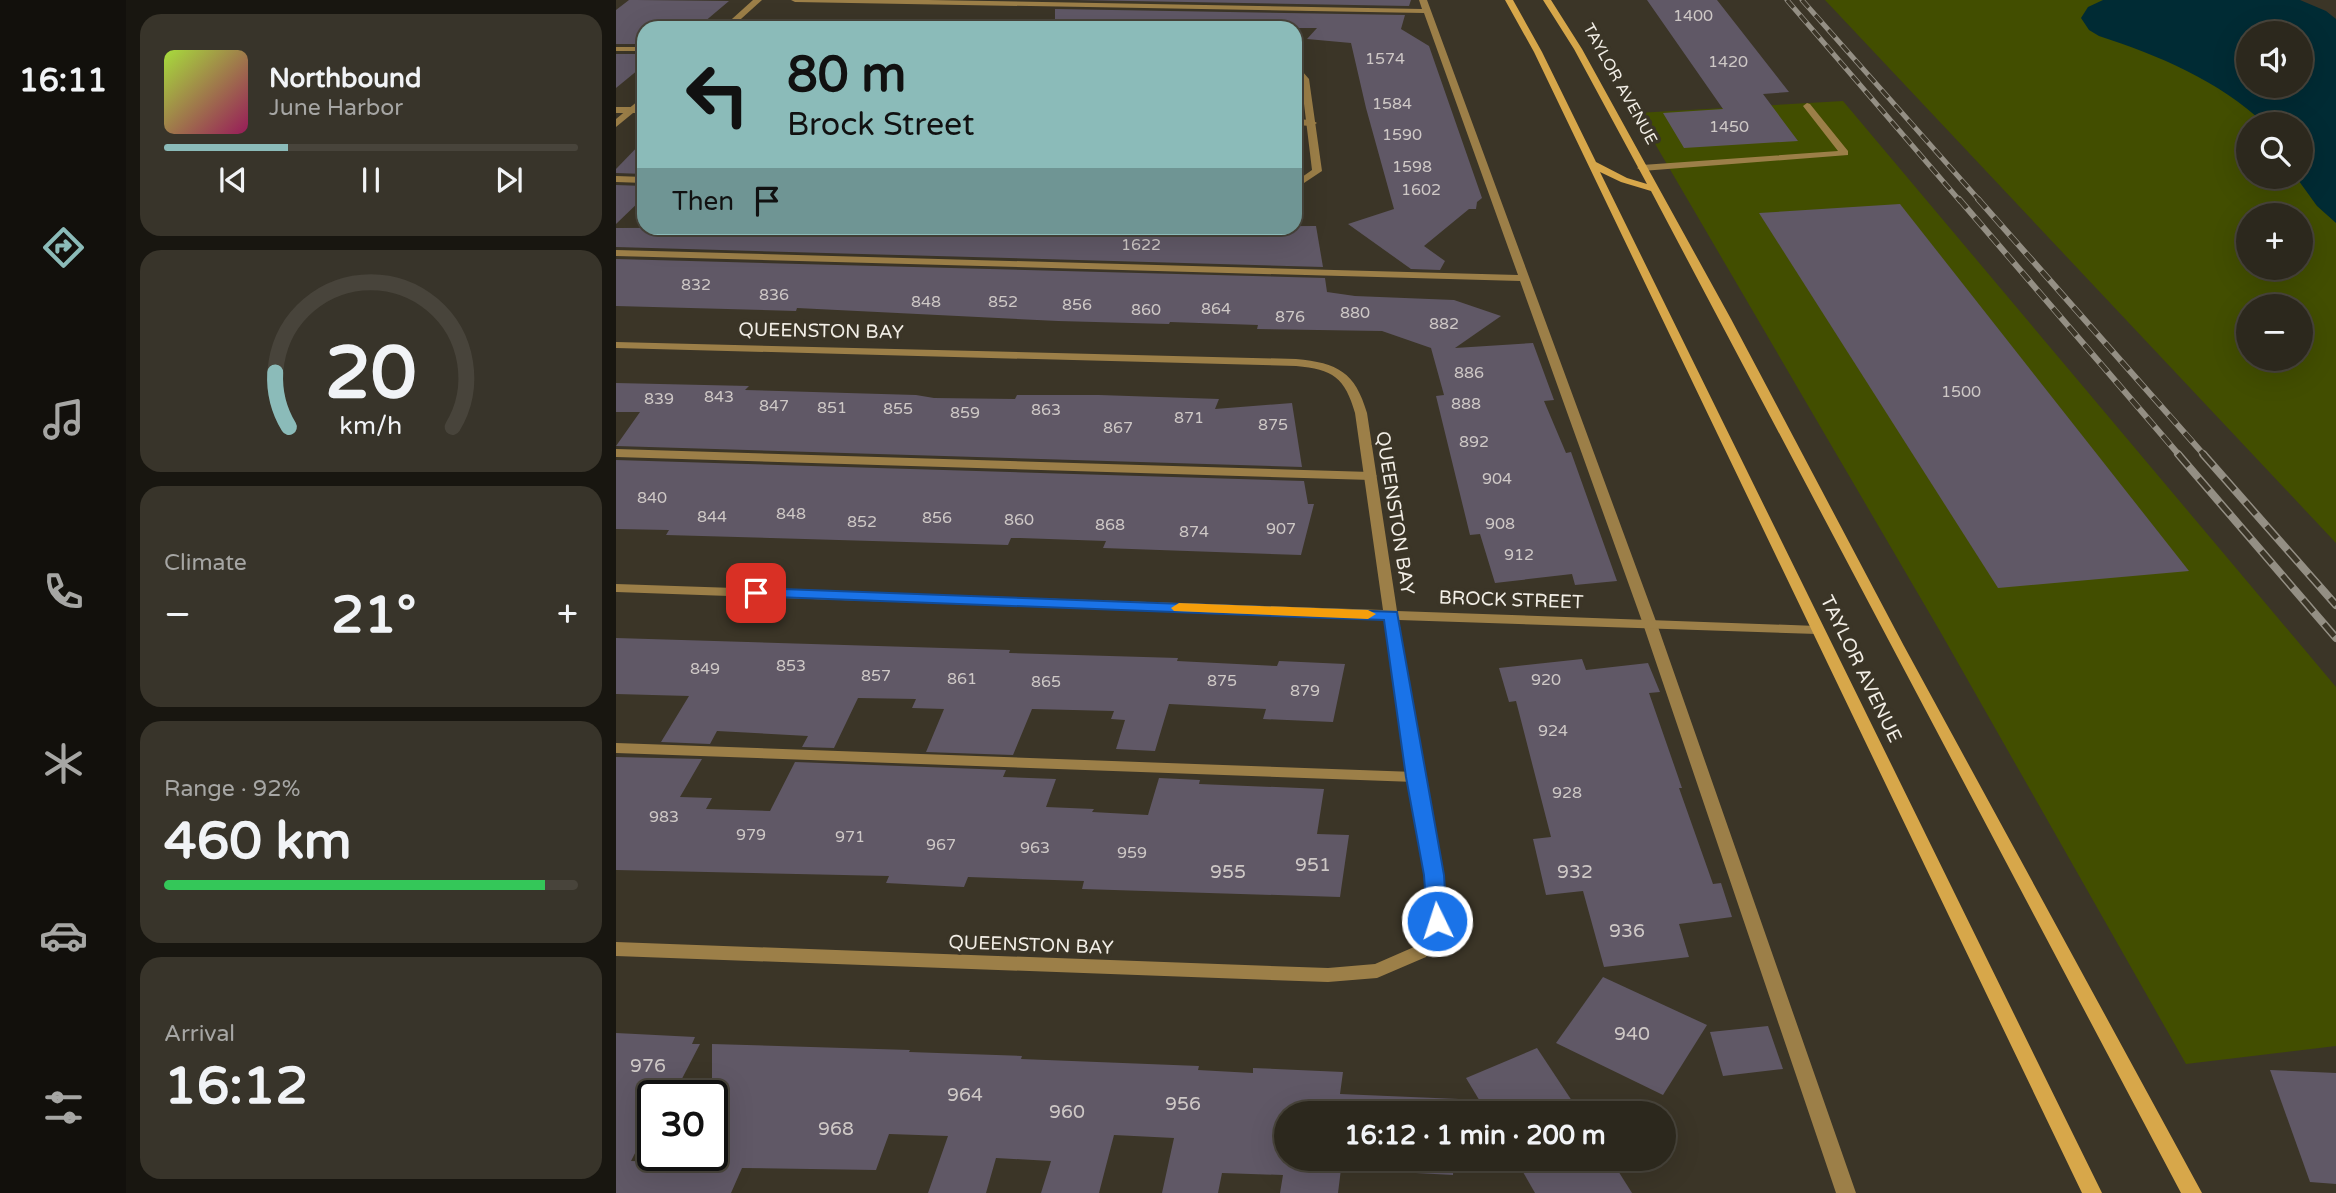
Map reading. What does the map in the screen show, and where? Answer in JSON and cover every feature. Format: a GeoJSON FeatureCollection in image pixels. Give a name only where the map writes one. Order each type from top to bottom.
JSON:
{"type":"FeatureCollection","features":[{"type":"Feature","properties":{"kind":"main road","name":"TAYLOR AVENUE"},"geometry":{"type":"LineString","coordinates":[[1509,0],[1530,34],[2092,1193]]}},
{"type":"Feature","properties":{"kind":"main road","name":"TAYLOR AVENUE"},"geometry":{"type":"LineString","coordinates":[[1547,0],[1578,49],[2192,1193]]}},
{"type":"Feature","properties":{"kind":"main road"},"geometry":{"type":"LineString","coordinates":[[1593,163],[1624,180],[1653,189]]}},
{"type":"Feature","properties":{"kind":"street"},"geometry":{"type":"LineString","coordinates":[[734,21],[758,0]]}},
{"type":"Feature","properties":{"kind":"street"},"geometry":{"type":"LineString","coordinates":[[795,0],[1425,6],[1650,624],[1846,1193]]}},
{"type":"Feature","properties":{"kind":"street"},"geometry":{"type":"LineString","coordinates":[[616,49],[637,49]]}},
{"type":"Feature","properties":{"kind":"street"},"geometry":{"type":"LineString","coordinates":[[1302,75],[1305,79],[1312,123],[1317,171],[1302,181]]}},
{"type":"Feature","properties":{"kind":"street"},"geometry":{"type":"LineString","coordinates":[[616,124],[637,105]]}},
{"type":"Feature","properties":{"kind":"street"},"geometry":{"type":"LineString","coordinates":[[1642,168],[1845,153],[1807,106]]}},
{"type":"Feature","properties":{"kind":"street"},"geometry":{"type":"LineString","coordinates":[[616,110],[637,110]]}},
{"type":"Feature","properties":{"kind":"street"},"geometry":{"type":"LineString","coordinates":[[1302,122],[1312,123]]}},
{"type":"Feature","properties":{"kind":"street"},"geometry":{"type":"LineString","coordinates":[[616,179],[637,180]]}},
{"type":"Feature","properties":{"kind":"street"},"geometry":{"type":"LineString","coordinates":[[616,253],[1524,278]]}},
{"type":"Feature","properties":{"kind":"street","name":"QUEENSTON BAY"},"geometry":{"type":"LineString","coordinates":[[616,345],[1262,362],[1330,368],[1348,378],[1357,392],[1371,476],[1415,777],[1434,875],[1437,921],[1420,953],[1377,971],[1328,975],[616,949]]}},
{"type":"Feature","properties":{"kind":"street"},"geometry":{"type":"LineString","coordinates":[[616,453],[1371,476]]}},
{"type":"Feature","properties":{"kind":"street","name":"BROCK STREET"},"geometry":{"type":"LineString","coordinates":[[616,588],[1817,630]]}},
{"type":"Feature","properties":{"kind":"street"},"geometry":{"type":"LineString","coordinates":[[616,748],[1415,777]]}},
{"type":"Feature","properties":{"kind":"green space"},"geometry":{"type":"Polygon","coordinates":[[[1825,0],[2290,0],[2336,19],[2336,543],[1825,0]]]}},
{"type":"Feature","properties":{"kind":"green space"},"geometry":{"type":"Polygon","coordinates":[[[1843,101],[2336,687],[2336,1046],[2186,1064],[1941,633],[1637,113],[1843,101]]]}},
{"type":"Feature","properties":{"kind":"water"},"geometry":{"type":"Polygon","coordinates":[[[2103,0],[2300,0],[2326,11],[2336,19],[2336,223],[2317,206],[2305,189],[2313,189],[2313,112],[2251,112],[2208,82],[2187,71],[2099,36],[2089,30],[2081,18],[2088,7],[2103,0]]]}},
{"type":"Feature","properties":{"kind":"building"},"geometry":{"type":"Polygon","coordinates":[[[629,0],[729,1],[705,21],[637,21],[637,44],[616,44],[616,10],[629,0]]]}},
{"type":"Feature","properties":{"kind":"building"},"geometry":{"type":"Polygon","coordinates":[[[1073,0],[1411,0],[1409,6],[1073,0]]]}},
{"type":"Feature","properties":{"kind":"building"},"geometry":{"type":"Polygon","coordinates":[[[1647,0],[1717,0],[1789,92],[1763,94],[1798,141],[1684,148],[1663,113],[1723,109],[1647,0]]]}},
{"type":"Feature","properties":{"kind":"building"},"geometry":{"type":"Polygon","coordinates":[[[1055,9],[1405,15],[1401,29],[1429,46],[1482,198],[1477,202],[1476,209],[1469,209],[1424,246],[1445,261],[1440,270],[1411,269],[1348,224],[1394,209],[1351,43],[1307,39],[1317,28],[1302,28],[1302,21],[1055,21],[1055,9]]]}},
{"type":"Feature","properties":{"kind":"building"},"geometry":{"type":"Polygon","coordinates":[[[616,54],[637,54],[637,71],[616,88],[616,54]]]}},
{"type":"Feature","properties":{"kind":"building"},"geometry":{"type":"Polygon","coordinates":[[[637,147],[637,174],[616,173],[616,169],[637,147]]]}},
{"type":"Feature","properties":{"kind":"building"},"geometry":{"type":"Polygon","coordinates":[[[616,185],[637,186],[637,204],[616,224],[616,185]]]}},
{"type":"Feature","properties":{"kind":"building"},"geometry":{"type":"Polygon","coordinates":[[[1900,204],[2189,571],[1998,588],[1759,213],[1900,204]]]}},
{"type":"Feature","properties":{"kind":"building"},"geometry":{"type":"Polygon","coordinates":[[[1302,226],[1316,226],[1323,267],[616,247],[616,228],[637,228],[637,235],[1302,235],[1302,226]]]}},
{"type":"Feature","properties":{"kind":"building"},"geometry":{"type":"Polygon","coordinates":[[[616,259],[1325,278],[1327,292],[1355,296],[1454,300],[1501,316],[1455,348],[1533,343],[1554,400],[1544,401],[1566,453],[1571,452],[1617,581],[1575,585],[1572,574],[1495,583],[1480,534],[1470,535],[1436,396],[1444,395],[1431,348],[1382,331],[1257,329],[1258,325],[1058,321],[797,308],[796,311],[616,306],[616,259]]]}},
{"type":"Feature","properties":{"kind":"building"},"geometry":{"type":"Polygon","coordinates":[[[616,383],[749,386],[745,390],[916,395],[934,398],[1015,399],[1017,395],[1099,395],[1219,399],[1215,409],[1292,403],[1302,467],[616,446],[640,412],[616,412],[616,383]]]}},
{"type":"Feature","properties":{"kind":"building"},"geometry":{"type":"Polygon","coordinates":[[[616,460],[1304,481],[1308,504],[1314,504],[1301,555],[1103,548],[1106,541],[1020,538],[1011,538],[1008,545],[666,535],[669,530],[616,529],[616,460]]]}},
{"type":"Feature","properties":{"kind":"building"},"geometry":{"type":"Polygon","coordinates":[[[616,638],[1010,650],[1009,653],[1178,658],[1177,661],[1277,666],[1279,661],[1345,664],[1333,722],[1263,719],[1266,709],[1169,704],[1155,751],[1116,749],[1125,720],[1111,719],[1114,711],[1032,709],[1013,755],[926,752],[944,709],[912,708],[916,699],[858,698],[834,748],[802,747],[808,736],[717,731],[710,744],[661,742],[689,696],[616,694],[616,638]]]}},
{"type":"Feature","properties":{"kind":"building"},"geometry":{"type":"Polygon","coordinates":[[[1582,659],[1586,670],[1648,663],[1660,692],[1649,693],[1682,788],[1679,788],[1713,884],[1721,883],[1732,917],[1679,924],[1689,957],[1604,967],[1583,891],[1546,895],[1533,839],[1551,837],[1516,701],[1509,702],[1499,668],[1582,659]]]}},
{"type":"Feature","properties":{"kind":"building"},"geometry":{"type":"Polygon","coordinates":[[[616,757],[702,759],[680,797],[712,798],[706,809],[770,811],[795,762],[1006,770],[1003,777],[1056,779],[1046,807],[1148,815],[1159,778],[1200,780],[1199,784],[1324,789],[1317,834],[1349,835],[1340,897],[1082,889],[1084,881],[968,877],[964,887],[886,883],[889,876],[616,870],[616,757]]]}},
{"type":"Feature","properties":{"kind":"building"},"geometry":{"type":"Polygon","coordinates":[[[1603,977],[1707,1025],[1663,1095],[1556,1043],[1603,977]]]}},
{"type":"Feature","properties":{"kind":"building"},"geometry":{"type":"Polygon","coordinates":[[[1768,1026],[1783,1069],[1723,1076],[1710,1032],[1768,1026]]]}},
{"type":"Feature","properties":{"kind":"building"},"geometry":{"type":"Polygon","coordinates":[[[616,1033],[695,1037],[692,1044],[700,1044],[681,1080],[637,1080],[637,1149],[631,1161],[637,1161],[637,1171],[728,1171],[728,1080],[712,1080],[712,1044],[1022,1056],[1021,1059],[1199,1066],[1198,1070],[1253,1073],[1253,1068],[1343,1072],[1340,1094],[1459,1099],[1274,1101],[1274,1171],[1341,1171],[1338,1193],[1280,1193],[1283,1175],[1222,1173],[1218,1193],[1162,1193],[1174,1138],[1114,1135],[1099,1193],[1041,1193],[1051,1161],[996,1158],[986,1193],[928,1193],[948,1136],[889,1134],[876,1170],[742,1168],[731,1193],[616,1193],[616,1033]]]}},
{"type":"Feature","properties":{"kind":"building"},"geometry":{"type":"Polygon","coordinates":[[[1537,1048],[1572,1101],[1480,1101],[1466,1078],[1537,1048]]]}},
{"type":"Feature","properties":{"kind":"building"},"geometry":{"type":"Polygon","coordinates":[[[2270,1070],[2336,1073],[2336,1184],[2310,1182],[2270,1070]]]}},
{"type":"Feature","properties":{"kind":"building"},"geometry":{"type":"Polygon","coordinates":[[[1378,1171],[1453,1171],[1453,1175],[1378,1171]]]}},
{"type":"Feature","properties":{"kind":"building"},"geometry":{"type":"Polygon","coordinates":[[[1522,1171],[1618,1171],[1632,1193],[1535,1193],[1522,1171]]]}},
{"type":"Feature","properties":{"kind":"railway"},"geometry":{"type":"LineString","coordinates":[[1787,0],[1960,201]]}},
{"type":"Feature","properties":{"kind":"railway"},"geometry":{"type":"LineString","coordinates":[[1802,0],[1980,201]]}},
{"type":"Feature","properties":{"kind":"railway"},"geometry":{"type":"LineString","coordinates":[[1959,199],[2180,456]]}},
{"type":"Feature","properties":{"kind":"railway"},"geometry":{"type":"LineString","coordinates":[[1978,199],[2205,456]]}},
{"type":"Feature","properties":{"kind":"railway"},"geometry":{"type":"LineString","coordinates":[[2178,454],[2336,638]]}},
{"type":"Feature","properties":{"kind":"railway"},"geometry":{"type":"LineString","coordinates":[[2203,454],[2336,605]]}},
{"type":"Feature","properties":{"kind":"slow traffic"},"geometry":{"type":"LineString","coordinates":[[1179,608],[1368,614]]}},
{"type":"Feature","properties":{"kind":"route"},"geometry":{"type":"LineString","coordinates":[[756,593],[1391,615],[1415,777],[1434,875],[1437,921]]}}]}
